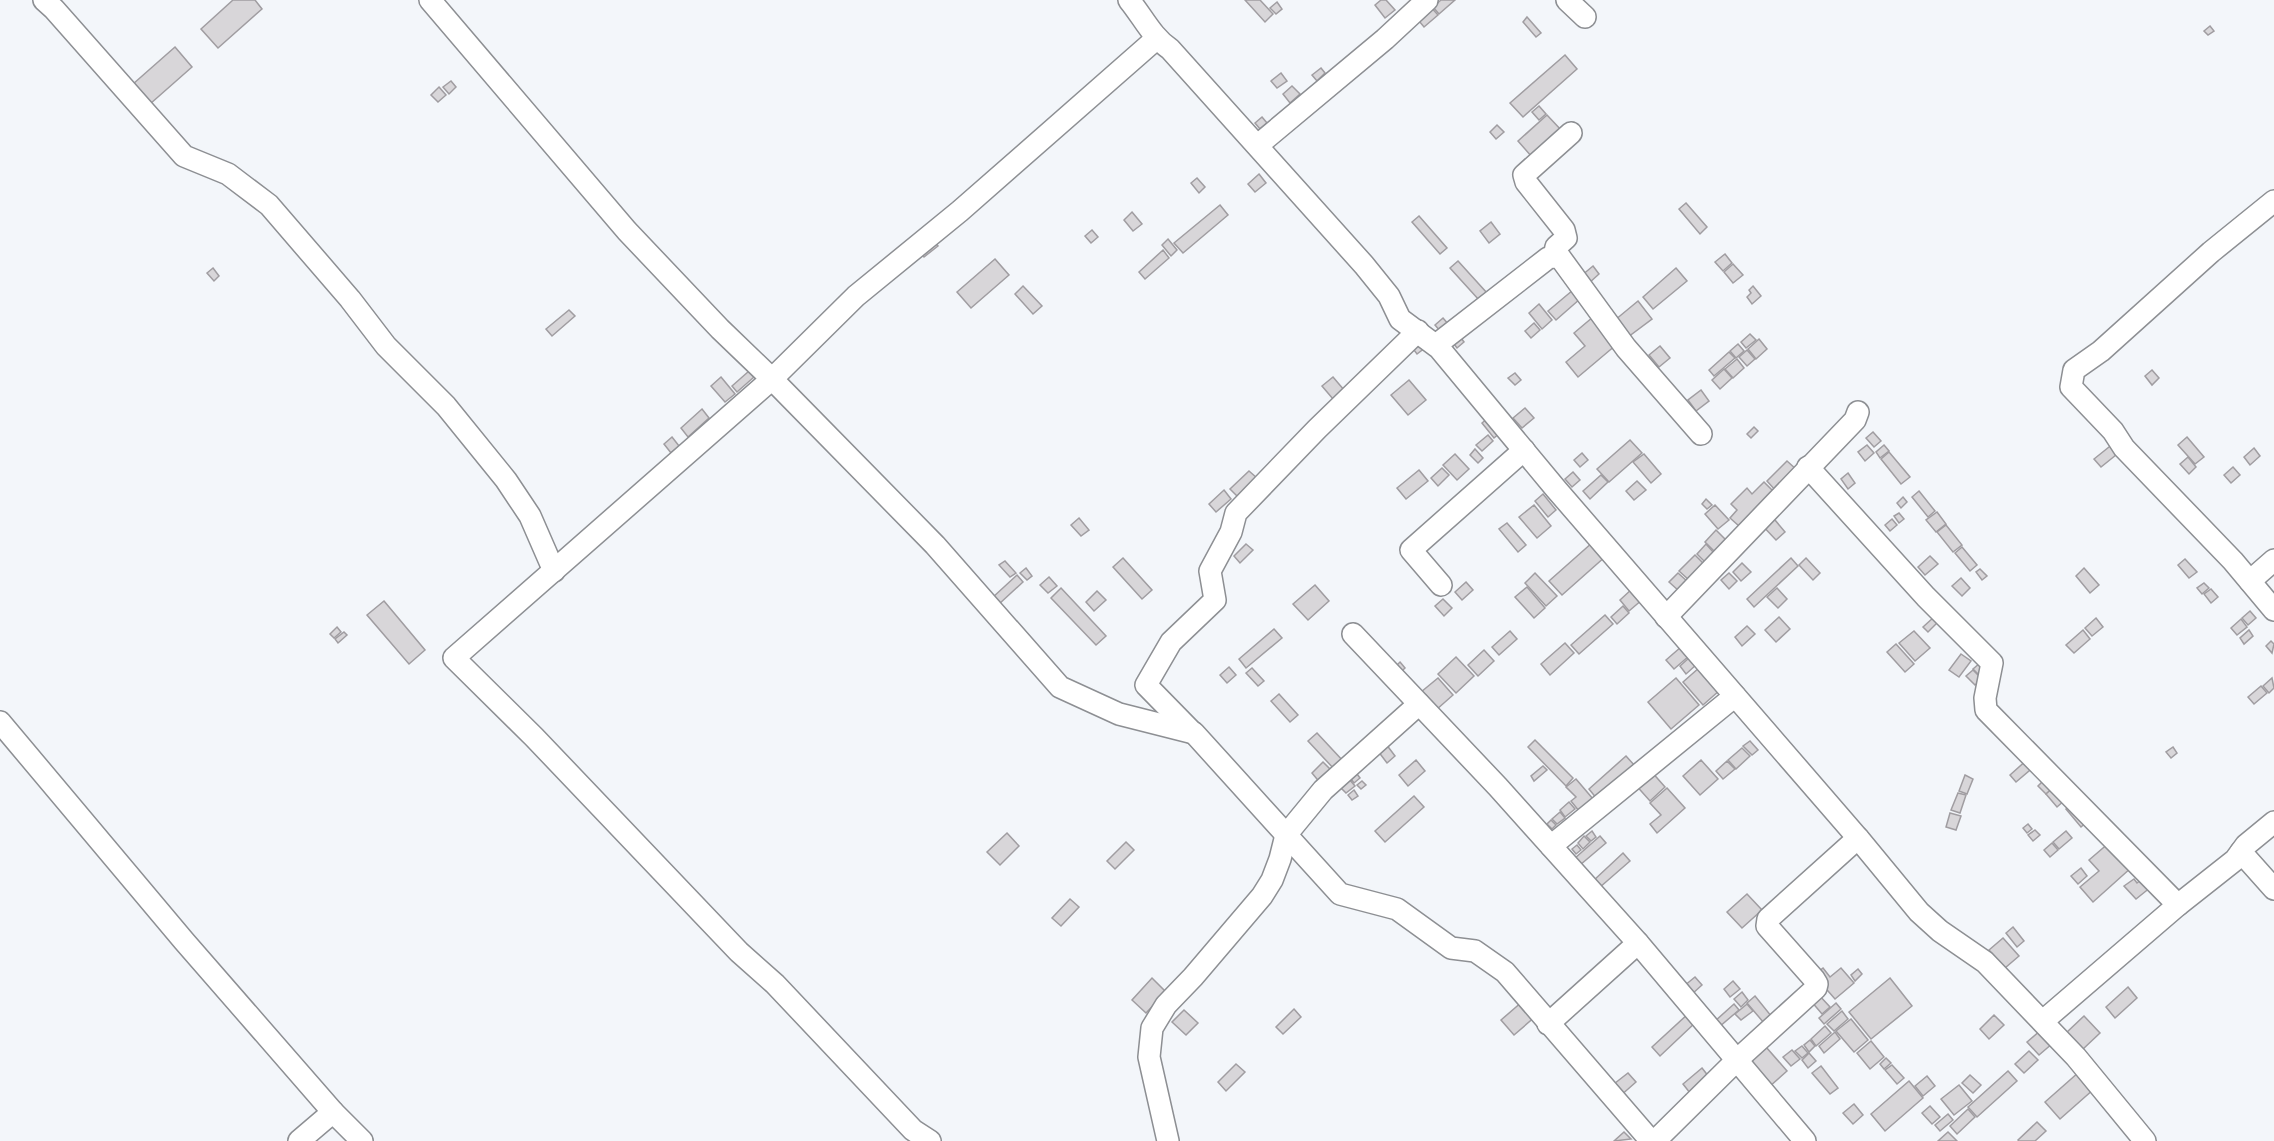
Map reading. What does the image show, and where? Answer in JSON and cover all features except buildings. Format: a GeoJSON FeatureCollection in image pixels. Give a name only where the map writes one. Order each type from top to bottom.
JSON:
{"type":"FeatureCollection","features":[{"type":"Feature","properties":{"kind":"street"},"geometry":{"type":"LineString","coordinates":[[44,0],[184,156],[228,174],[268,205],[350,299],[386,346],[446,406],[506,480],[530,516],[554,571]]}},
{"type":"Feature","properties":{"kind":"street"},"geometry":{"type":"LineString","coordinates":[[430,0],[627,231],[720,329],[935,545],[1060,687],[1119,714],[1194,733]]}},
{"type":"Feature","properties":{"kind":"street"},"geometry":{"type":"LineString","coordinates":[[1129,0],[1147,22],[1156,39],[1170,49],[1258,146],[1389,296],[1400,319],[1436,345],[1919,912],[1940,931],[1985,962],[2076,1057],[2145,1141]]}},
{"type":"Feature","properties":{"kind":"street"},"geometry":{"type":"LineString","coordinates":[[1258,146],[1385,39],[1427,0]]}},
{"type":"Feature","properties":{"kind":"street"},"geometry":{"type":"LineString","coordinates":[[1567,0],[1585,17]]}},
{"type":"Feature","properties":{"kind":"street"},"geometry":{"type":"LineString","coordinates":[[930,1141],[913,1130],[775,984],[739,952],[550,753],[454,658],[772,380],[856,296],[960,212],[1156,39]]}},
{"type":"Feature","properties":{"kind":"street"},"geometry":{"type":"LineString","coordinates":[[1554,257],[1556,248],[1566,238],[1564,230],[1526,182],[1524,175],[1571,133]]}},
{"type":"Feature","properties":{"kind":"street"},"geometry":{"type":"LineString","coordinates":[[2274,201],[2211,252],[2101,351],[2074,370],[2071,387],[2113,431],[2124,448],[2233,561],[2274,610]]}},
{"type":"Feature","properties":{"kind":"street"},"geometry":{"type":"LineString","coordinates":[[1436,345],[1548,258],[1559,256],[1626,348],[1701,434]]}},
{"type":"Feature","properties":{"kind":"street"},"geometry":{"type":"LineString","coordinates":[[1418,331],[1317,429],[1236,513],[1231,532],[1210,571],[1215,600],[1171,642],[1146,685],[1194,733],[1340,894],[1397,909],[1451,948],[1475,951],[1505,972],[1548,1024],[1653,1141],[1816,988],[1817,984],[1814,979],[1767,926],[1768,919],[1858,838]]}},
{"type":"Feature","properties":{"kind":"street"},"geometry":{"type":"LineString","coordinates":[[1666,617],[1808,466],[1855,420],[1858,412]]}},
{"type":"Feature","properties":{"kind":"street"},"geometry":{"type":"LineString","coordinates":[[1441,585],[1411,550],[1524,450]]}},
{"type":"Feature","properties":{"kind":"street"},"geometry":{"type":"LineString","coordinates":[[1808,466],[1926,597],[1992,663],[1985,698],[1986,710],[2178,905]]}},
{"type":"Feature","properties":{"kind":"street"},"geometry":{"type":"LineString","coordinates":[[2250,581],[2274,560]]}},
{"type":"Feature","properties":{"kind":"street"},"geometry":{"type":"LineString","coordinates":[[1353,634],[1551,846],[1638,943],[1805,1141]]}},
{"type":"Feature","properties":{"kind":"street"},"geometry":{"type":"LineString","coordinates":[[1551,846],[1735,696]]}},
{"type":"Feature","properties":{"kind":"street"},"geometry":{"type":"LineString","coordinates":[[1168,1141],[1149,1057],[1152,1028],[1166,1005],[1262,896],[1272,880],[1286,835],[1323,790],[1419,704]]}},
{"type":"Feature","properties":{"kind":"street"},"geometry":{"type":"LineString","coordinates":[[0,722],[184,941],[333,1112],[362,1141]]}},
{"type":"Feature","properties":{"kind":"street"},"geometry":{"type":"LineString","coordinates":[[2043,1021],[2178,905],[2235,860],[2246,845],[2274,822]]}},
{"type":"Feature","properties":{"kind":"street"},"geometry":{"type":"LineString","coordinates":[[2241,852],[2274,889]]}},
{"type":"Feature","properties":{"kind":"street"},"geometry":{"type":"LineString","coordinates":[[1548,1024],[1638,943]]}},
{"type":"Feature","properties":{"kind":"street"},"geometry":{"type":"LineString","coordinates":[[299,1141],[333,1112]]}}]}
